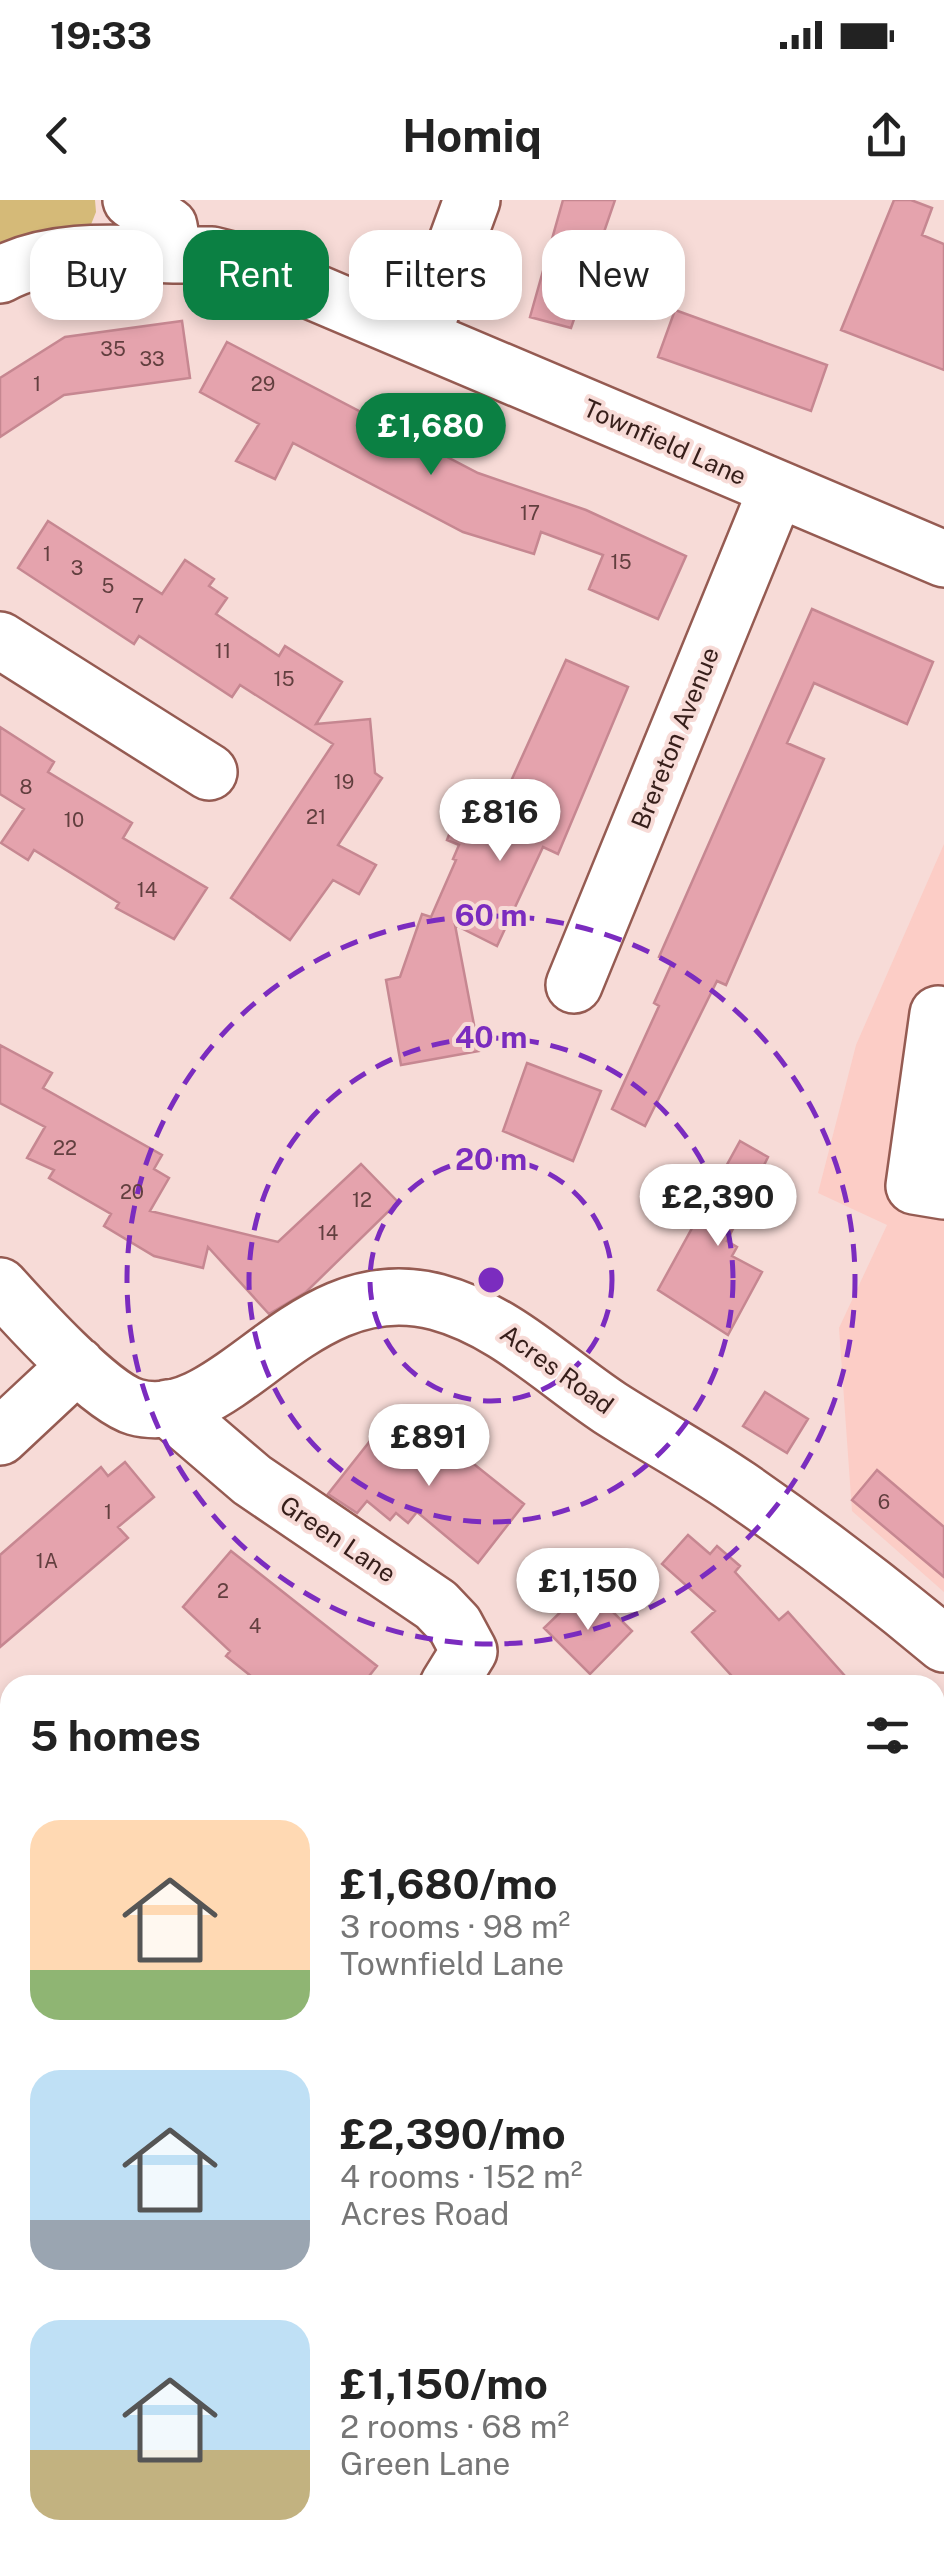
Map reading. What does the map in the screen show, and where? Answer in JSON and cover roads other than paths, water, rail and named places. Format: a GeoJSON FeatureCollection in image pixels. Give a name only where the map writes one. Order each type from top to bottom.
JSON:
{"type":"FeatureCollection","features":[{"type":"Feature","properties":{"kind":"street"},"geometry":{"type":"LineString","coordinates":[[131,200],[169,226],[174,255]]}},
{"type":"Feature","properties":{"kind":"street"},"geometry":{"type":"LineString","coordinates":[[422,336],[472,200]]}},
{"type":"Feature","properties":{"kind":"street","name":"Townfield Lane"},"geometry":{"type":"LineString","coordinates":[[0,275],[18,266],[90,253],[212,256],[248,264],[944,559]]}},
{"type":"Feature","properties":{"kind":"street","name":"Brereton Avenue"},"geometry":{"type":"LineString","coordinates":[[574,986],[776,491]]}},
{"type":"Feature","properties":{"kind":"street"},"geometry":{"type":"LineString","coordinates":[[0,640],[212,774]]}},
{"type":"Feature","properties":{"kind":"street"},"geometry":{"type":"LineString","coordinates":[[938,1014],[914,1186],[944,1191]]}},
{"type":"Feature","properties":{"kind":"street"},"geometry":{"type":"LineString","coordinates":[[0,1286],[77,1365],[133,1406],[168,1408]]}},
{"type":"Feature","properties":{"kind":"street","name":"Acres Road"},"geometry":{"type":"LineString","coordinates":[[168,1408],[211,1394],[308,1322],[372,1295],[435,1301],[493,1323],[608,1406],[736,1486],[868,1580],[944,1644]]}},
{"type":"Feature","properties":{"kind":"street"},"geometry":{"type":"LineString","coordinates":[[0,1438],[77,1365]]}},
{"type":"Feature","properties":{"kind":"street","name":"Green Lane"},"geometry":{"type":"LineString","coordinates":[[168,1408],[252,1480],[436,1606],[456,1625],[469,1651],[454,1675]]}}]}
